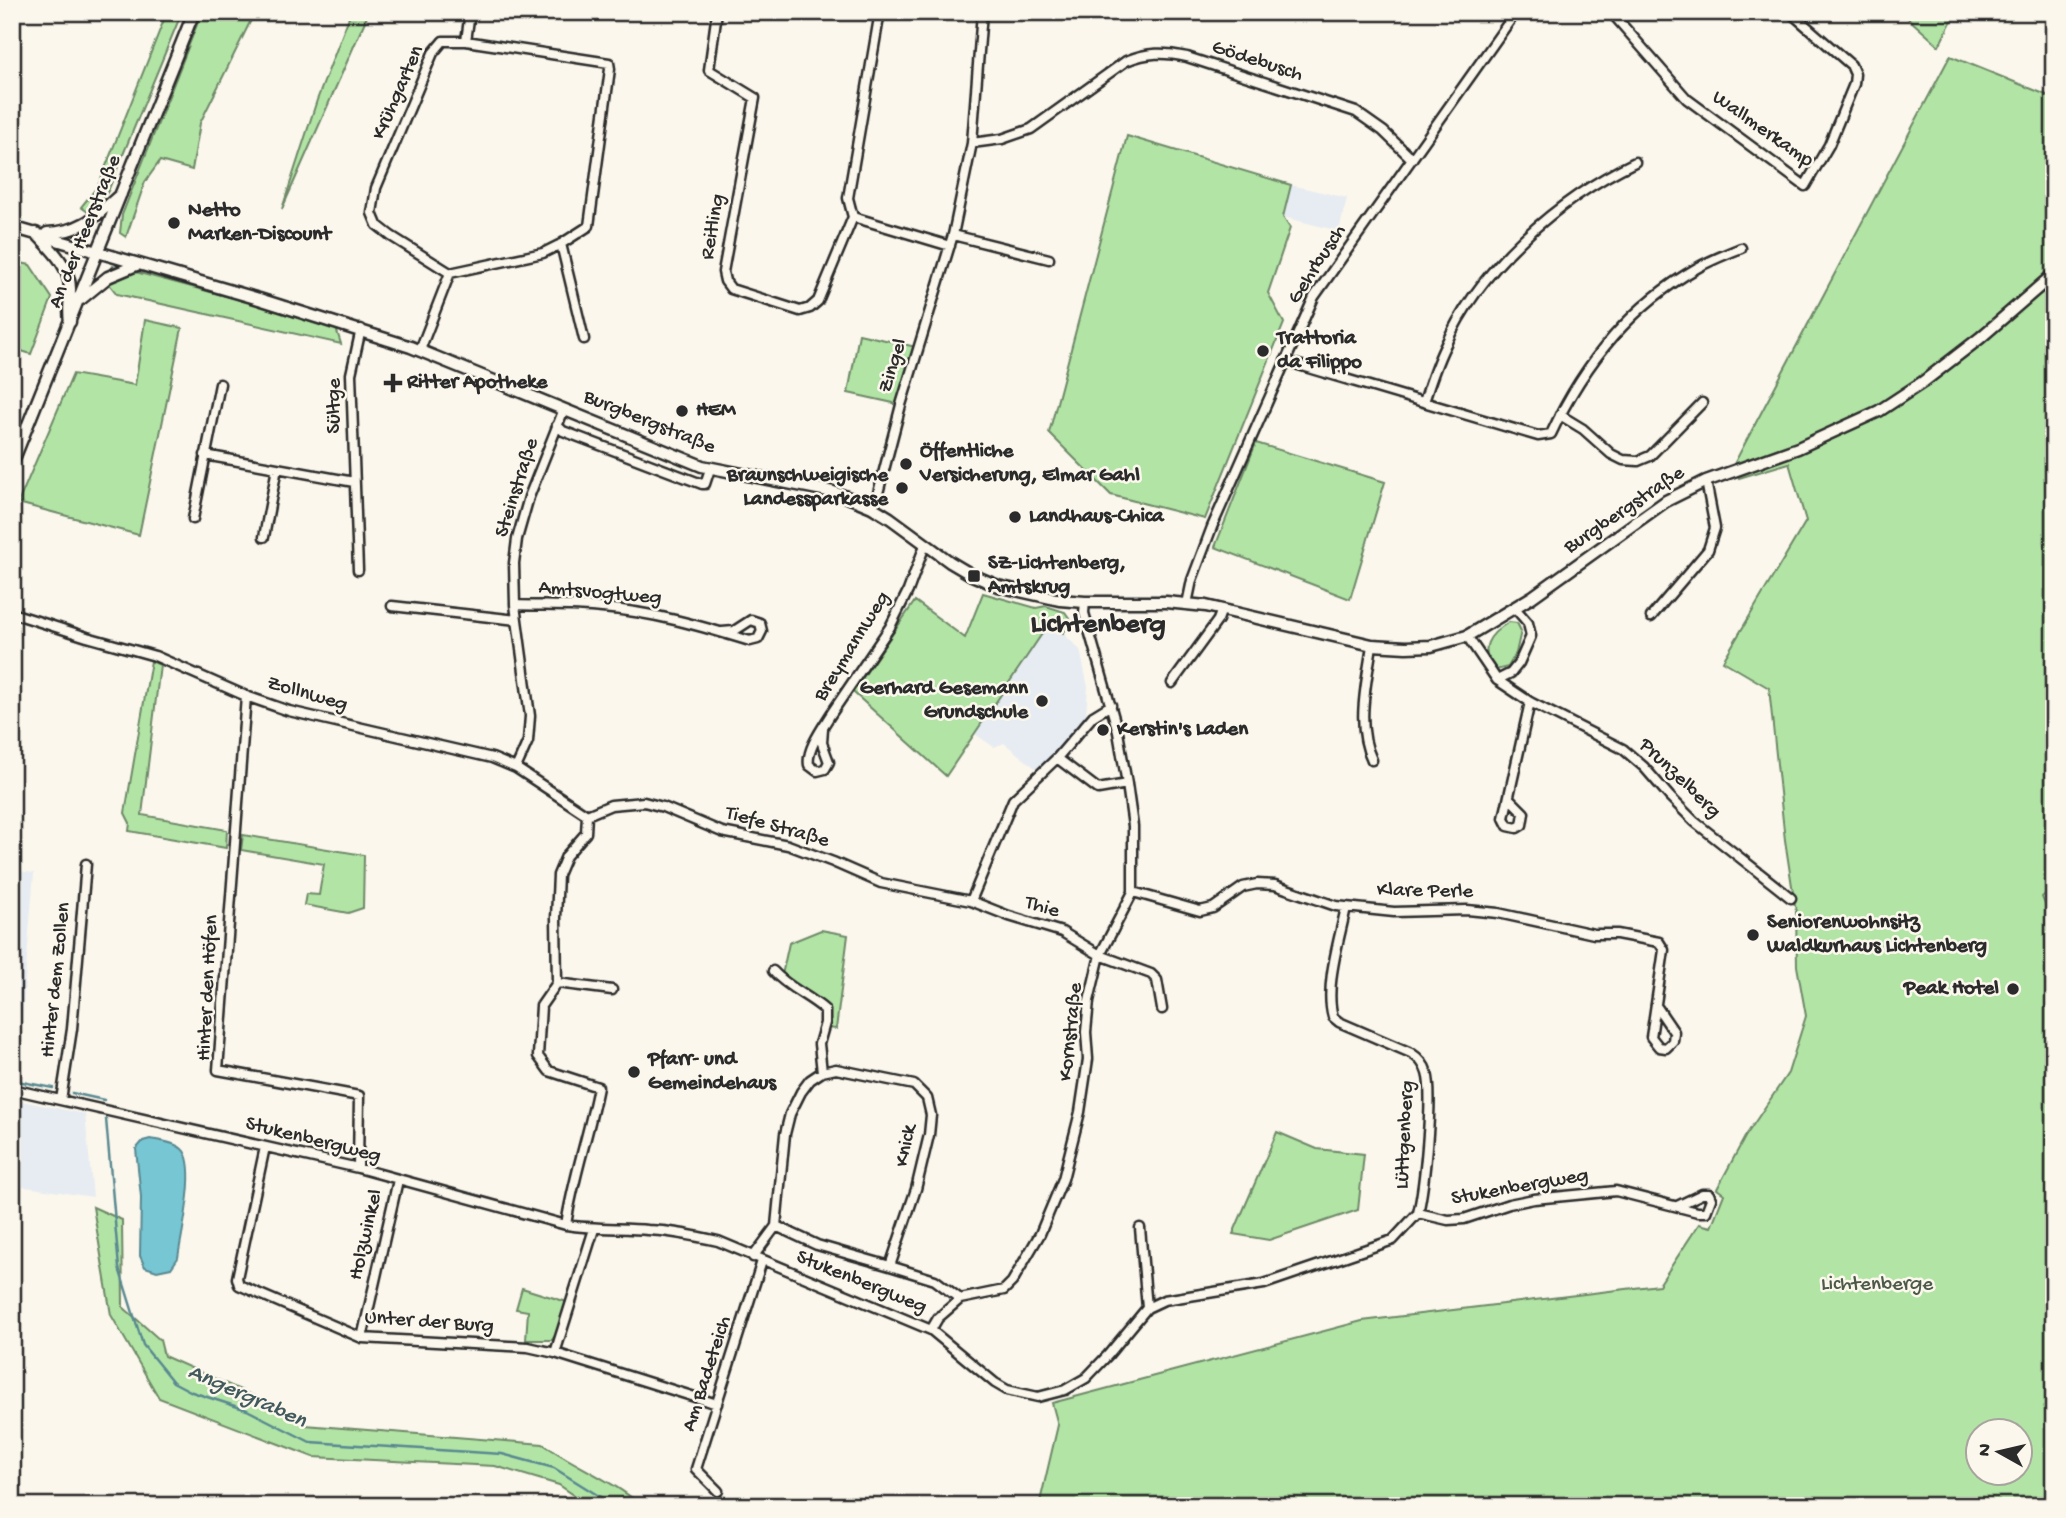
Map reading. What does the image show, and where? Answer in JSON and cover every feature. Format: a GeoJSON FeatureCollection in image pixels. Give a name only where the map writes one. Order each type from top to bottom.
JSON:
{"type":"FeatureCollection","features":[{"type":"Feature","properties":{"kind":"street","name":"An der Heerstraße"},"geometry":{"type":"LineString","coordinates":[[12,464],[81,299],[194,12]]}},
{"type":"Feature","properties":{"kind":"street"},"geometry":{"type":"LineString","coordinates":[[466,41],[470,12]]}},
{"type":"Feature","properties":{"kind":"street","name":"Reitling"},"geometry":{"type":"LineString","coordinates":[[716,12],[709,70],[755,98],[723,272],[724,281],[731,289],[800,311],[810,308],[818,301],[853,217],[848,198],[880,12]]}},
{"type":"Feature","properties":{"kind":"street","name":"Zingel"},"geometry":{"type":"LineString","coordinates":[[872,507],[953,235],[972,143],[982,12]]}},
{"type":"Feature","properties":{"kind":"street","name":"Gehrbusch"},"geometry":{"type":"LineString","coordinates":[[1187,604],[1192,580],[1212,527],[1314,297],[1516,12]]}},
{"type":"Feature","properties":{"kind":"street","name":"Wallmerkamp"},"geometry":{"type":"LineString","coordinates":[[1611,12],[1687,99],[1805,186],[1829,145],[1854,84],[1855,74],[1851,65],[1790,12]]}},
{"type":"Feature","properties":{"kind":"street","name":"Krühgarten"},"geometry":{"type":"LineString","coordinates":[[443,41],[466,41],[609,63],[589,226],[561,244],[542,253],[450,274],[377,225],[372,213],[372,202],[433,53],[443,41]]}},
{"type":"Feature","properties":{"kind":"street","name":"Gödebusch"},"geometry":{"type":"LineString","coordinates":[[972,143],[1002,139],[1031,129],[1126,61],[1142,54],[1163,52],[1187,57],[1356,112],[1383,131],[1412,159]]}},
{"type":"Feature","properties":{"kind":"street"},"geometry":{"type":"LineString","coordinates":[[1423,402],[1445,345],[1463,313],[1511,251],[1562,205],[1612,173],[1635,162]]}},
{"type":"Feature","properties":{"kind":"street"},"geometry":{"type":"LineString","coordinates":[[36,233],[61,232],[83,225],[123,192]]}},
{"type":"Feature","properties":{"kind":"street"},"geometry":{"type":"LineString","coordinates":[[853,217],[950,246]]}},
{"type":"Feature","properties":{"kind":"street","name":"Burgbergstraße"},"geometry":{"type":"LineString","coordinates":[[12,227],[361,329],[420,350],[710,469],[833,492],[872,507],[950,562],[983,580],[1034,595],[1085,602],[1187,604],[1222,609],[1372,645],[1431,646],[1467,636],[1515,608],[1583,562],[1652,510],[1706,481],[1838,432],[1880,411],[1944,366],[2054,274]]}},
{"type":"Feature","properties":{"kind":"street"},"geometry":{"type":"LineString","coordinates":[[36,233],[57,256],[68,275],[70,290],[67,303],[70,324]]}},
{"type":"Feature","properties":{"kind":"street"},"geometry":{"type":"LineString","coordinates":[[953,235],[1049,259]]}},
{"type":"Feature","properties":{"kind":"street"},"geometry":{"type":"LineString","coordinates":[[561,244],[584,339]]}},
{"type":"Feature","properties":{"kind":"street"},"geometry":{"type":"LineString","coordinates":[[1285,361],[1538,436],[1551,434],[1591,362],[1635,312],[1697,268],[1741,248]]}},
{"type":"Feature","properties":{"kind":"street"},"geometry":{"type":"LineString","coordinates":[[81,299],[108,277],[139,264]]}},
{"type":"Feature","properties":{"kind":"street"},"geometry":{"type":"LineString","coordinates":[[420,350],[450,274]]}},
{"type":"Feature","properties":{"kind":"street","name":"Sültge"},"geometry":{"type":"LineString","coordinates":[[358,570],[351,374],[361,329]]}},
{"type":"Feature","properties":{"kind":"street"},"geometry":{"type":"LineString","coordinates":[[193,519],[220,384]]}},
{"type":"Feature","properties":{"kind":"street"},"geometry":{"type":"LineString","coordinates":[[1560,415],[1583,429],[1611,454],[1623,460],[1638,461],[1650,456],[1702,403]]}},
{"type":"Feature","properties":{"kind":"street","name":"Steinstraße"},"geometry":{"type":"LineString","coordinates":[[516,768],[528,741],[530,716],[515,604],[514,563],[517,539],[529,497],[564,409]]}},
{"type":"Feature","properties":{"kind":"street"},"geometry":{"type":"LineString","coordinates":[[557,425],[563,431],[702,484],[705,484],[710,469]]}},
{"type":"Feature","properties":{"kind":"street"},"geometry":{"type":"LineString","coordinates":[[205,455],[354,482]]}},
{"type":"Feature","properties":{"kind":"street"},"geometry":{"type":"LineString","coordinates":[[264,537],[277,468]]}},
{"type":"Feature","properties":{"kind":"street"},"geometry":{"type":"LineString","coordinates":[[1651,617],[1708,550],[1715,528],[1706,481]]}},
{"type":"Feature","properties":{"kind":"street","name":"Breymannweg"},"geometry":{"type":"LineString","coordinates":[[823,729],[822,743],[829,762],[825,769],[817,771],[811,767],[808,758],[823,729],[890,627],[908,591],[925,544]]}},
{"type":"Feature","properties":{"kind":"street","name":"Kornstraße"},"geometry":{"type":"LineString","coordinates":[[960,1299],[1004,1290],[1012,1282],[1040,1234],[1063,1179],[1080,1112],[1088,1059],[1086,1032],[1089,1001],[1100,955],[1133,892],[1133,826],[1127,784],[1111,705],[1084,613],[1085,602]]}},
{"type":"Feature","properties":{"kind":"street","name":"Amtsvogtweg"},"geometry":{"type":"LineString","coordinates":[[515,604],[632,612],[722,632]]}},
{"type":"Feature","properties":{"kind":"street"},"geometry":{"type":"LineString","coordinates":[[392,606],[517,621]]}},
{"type":"Feature","properties":{"kind":"street"},"geometry":{"type":"LineString","coordinates":[[1497,680],[1511,673],[1519,663],[1531,636],[1528,623],[1515,608]]}},
{"type":"Feature","properties":{"kind":"street"},"geometry":{"type":"LineString","coordinates":[[1172,683],[1218,620],[1222,609]]}},
{"type":"Feature","properties":{"kind":"street","name":"Zollnweg"},"geometry":{"type":"LineString","coordinates":[[12,612],[155,656],[246,696],[302,715],[492,758],[516,768],[587,815]]}},
{"type":"Feature","properties":{"kind":"street","name":"Prunzelberg"},"geometry":{"type":"LineString","coordinates":[[1467,636],[1497,680],[1530,702],[1623,748],[1644,766],[1695,822],[1791,898]]}},
{"type":"Feature","properties":{"kind":"street"},"geometry":{"type":"LineString","coordinates":[[1372,645],[1364,705],[1364,742],[1372,760]]}},
{"type":"Feature","properties":{"kind":"street","name":"Hinter den Höfen"},"geometry":{"type":"LineString","coordinates":[[246,696],[218,1070],[359,1096],[358,1168]]}},
{"type":"Feature","properties":{"kind":"street"},"geometry":{"type":"LineString","coordinates":[[1509,798],[1530,702]]}},
{"type":"Feature","properties":{"kind":"street"},"geometry":{"type":"LineString","coordinates":[[971,901],[1013,800],[1057,758],[1093,716],[1111,705]]}},
{"type":"Feature","properties":{"kind":"street"},"geometry":{"type":"LineString","coordinates":[[1057,758],[1098,789],[1127,784]]}},
{"type":"Feature","properties":{"kind":"street","name":"Tiefe Straße"},"geometry":{"type":"LineString","coordinates":[[587,815],[611,805],[644,802],[663,807],[722,832],[788,845],[881,883],[971,901]]}},
{"type":"Feature","properties":{"kind":"street"},"geometry":{"type":"LineString","coordinates":[[566,1225],[572,1185],[591,1123],[598,1087],[549,1071],[538,1056],[541,1006],[557,983],[558,875],[563,862],[584,838],[588,828],[587,815]]}},
{"type":"Feature","properties":{"kind":"street","name":"Hinter dem Zollen"},"geometry":{"type":"LineString","coordinates":[[61,1100],[72,1029],[86,864]]}},
{"type":"Feature","properties":{"kind":"street","name":"Klare Perle"},"geometry":{"type":"LineString","coordinates":[[1133,892],[1200,911],[1213,908],[1243,887],[1257,884],[1275,885],[1336,906],[1394,912],[1466,910],[1499,913],[1594,934],[1617,934],[1659,942],[1664,950],[1651,1037],[1659,1047],[1666,1048],[1673,1041],[1674,1032],[1657,1007]]}},
{"type":"Feature","properties":{"kind":"street","name":"Thie"},"geometry":{"type":"LineString","coordinates":[[971,901],[1062,932],[1100,955],[1154,976],[1162,1009]]}},
{"type":"Feature","properties":{"kind":"street","name":"Lüttgenberg"},"geometry":{"type":"LineString","coordinates":[[1346,907],[1333,974],[1333,1017],[1411,1053],[1421,1060],[1429,1079],[1423,1178],[1418,1213]]}},
{"type":"Feature","properties":{"kind":"street"},"geometry":{"type":"LineString","coordinates":[[753,1257],[776,1226],[785,1134],[790,1114],[810,1080],[822,1072],[819,1044],[825,1023],[825,1010],[813,999],[792,988],[773,971]]}},
{"type":"Feature","properties":{"kind":"street"},"geometry":{"type":"LineString","coordinates":[[557,983],[612,990]]}},
{"type":"Feature","properties":{"kind":"street","name":"Knick"},"geometry":{"type":"LineString","coordinates":[[822,1072],[836,1069],[914,1085],[927,1098],[931,1115],[929,1135],[916,1189],[890,1266]]}},
{"type":"Feature","properties":{"kind":"street","name":"Stukenbergweg"},"geometry":{"type":"LineString","coordinates":[[12,1090],[358,1168],[566,1225],[681,1233],[718,1241],[931,1330],[995,1383],[1007,1390],[1038,1397],[1065,1390],[1086,1378],[1108,1356],[1147,1308]]}},
{"type":"Feature","properties":{"kind":"street","name":"Unter der Burg"},"geometry":{"type":"LineString","coordinates":[[265,1147],[237,1278],[239,1285],[362,1338],[528,1347],[717,1404]]}},
{"type":"Feature","properties":{"kind":"street","name":"Holzwinkel"},"geometry":{"type":"LineString","coordinates":[[362,1338],[398,1180]]}},
{"type":"Feature","properties":{"kind":"street","name":"Stukenbergweg"},"geometry":{"type":"LineString","coordinates":[[1418,1213],[1448,1220],[1464,1219],[1521,1202],[1616,1191],[1677,1206]]}},
{"type":"Feature","properties":{"kind":"street"},"geometry":{"type":"LineString","coordinates":[[1140,1228],[1147,1308],[1164,1300],[1264,1284],[1393,1240],[1418,1213]]}},
{"type":"Feature","properties":{"kind":"street"},"geometry":{"type":"LineString","coordinates":[[776,1226],[828,1249],[935,1280],[960,1299],[939,1318],[931,1330]]}},
{"type":"Feature","properties":{"kind":"street"},"geometry":{"type":"LineString","coordinates":[[555,1353],[594,1229]]}},
{"type":"Feature","properties":{"kind":"street","name":"Am Badeteich"},"geometry":{"type":"LineString","coordinates":[[718,1491],[696,1469],[762,1261]]}},
{"type":"Feature","properties":{"kind":"shaded area"},"geometry":{"type":"Polygon","coordinates":[[[1291,185],[1347,198],[1339,231],[1283,217],[1291,185]]]}},
{"type":"Feature","properties":{"kind":"shaded area","name":"Gerhard Gesemann Grundschule"},"geometry":{"type":"Polygon","coordinates":[[[1051,621],[1080,650],[1088,687],[1086,715],[1054,758],[1039,771],[1004,743],[994,747],[975,734],[1051,621]]]}},
{"type":"Feature","properties":{"kind":"shaded area"},"geometry":{"type":"Polygon","coordinates":[[[12,870],[34,873],[17,1079],[12,1078],[12,870]]]}},
{"type":"Feature","properties":{"kind":"shaded area"},"geometry":{"type":"Polygon","coordinates":[[[12,1099],[85,1114],[93,1197],[12,1185],[12,1099]]]}},
{"type":"Feature","properties":{"kind":"green space"},"geometry":{"type":"Polygon","coordinates":[[[167,12],[182,12],[108,191],[91,214],[81,207],[98,186],[167,12]]]}},
{"type":"Feature","properties":{"kind":"green space"},"geometry":{"type":"Polygon","coordinates":[[[202,12],[255,12],[200,123],[192,170],[160,161],[145,182],[126,237],[120,233],[122,215],[202,12]]]}},
{"type":"Feature","properties":{"kind":"green space"},"geometry":{"type":"Polygon","coordinates":[[[351,12],[369,12],[282,209],[317,100],[351,12]]]}},
{"type":"Feature","properties":{"kind":"green space"},"geometry":{"type":"Polygon","coordinates":[[[1901,12],[1956,12],[1939,46],[1901,12]]]}},
{"type":"Feature","properties":{"kind":"green space","name":"Lichtenberge"},"geometry":{"type":"Polygon","coordinates":[[[1950,56],[2054,98],[2054,887],[2042,897],[2054,925],[2054,947],[2048,953],[2054,973],[2054,1506],[1039,1506],[1058,1425],[1052,1403],[1362,1321],[1659,1285],[1699,1224],[1711,1227],[1724,1194],[1717,1189],[1745,1137],[1788,1073],[1806,1016],[1797,966],[1796,912],[1785,840],[1769,688],[1723,661],[1806,521],[1789,463],[1739,478],[1734,464],[1950,56]]]}},
{"type":"Feature","properties":{"kind":"green space"},"geometry":{"type":"Polygon","coordinates":[[[1127,136],[1291,185],[1283,217],[1290,228],[1268,293],[1284,323],[1205,519],[1111,495],[1049,433],[1127,136]]]}},
{"type":"Feature","properties":{"kind":"green space"},"geometry":{"type":"Polygon","coordinates":[[[12,261],[30,265],[52,298],[31,354],[12,348],[12,261]]]}},
{"type":"Feature","properties":{"kind":"green space"},"geometry":{"type":"Polygon","coordinates":[[[113,266],[335,325],[341,344],[117,294],[106,280],[113,266]]]}},
{"type":"Feature","properties":{"kind":"green space"},"geometry":{"type":"Polygon","coordinates":[[[145,320],[182,328],[139,535],[18,503],[73,374],[135,385],[145,320]]]}},
{"type":"Feature","properties":{"kind":"green space"},"geometry":{"type":"Polygon","coordinates":[[[859,334],[916,347],[898,404],[848,393],[859,334]]]}},
{"type":"Feature","properties":{"kind":"green space"},"geometry":{"type":"Polygon","coordinates":[[[1256,443],[1385,482],[1350,599],[1215,547],[1256,443]]]}},
{"type":"Feature","properties":{"kind":"green space"},"geometry":{"type":"Polygon","coordinates":[[[983,593],[1036,608],[1046,606],[1065,612],[1072,622],[1063,633],[1050,622],[946,776],[853,692],[915,601],[965,638],[983,593]]]}},
{"type":"Feature","properties":{"kind":"green space"},"geometry":{"type":"Polygon","coordinates":[[[1509,622],[1517,623],[1521,631],[1516,653],[1508,667],[1496,670],[1486,649],[1491,637],[1509,622]]]}},
{"type":"Feature","properties":{"kind":"green space"},"geometry":{"type":"Polygon","coordinates":[[[151,661],[160,665],[142,815],[227,830],[226,848],[129,831],[130,823],[125,813],[151,661]]]}},
{"type":"Feature","properties":{"kind":"green space"},"geometry":{"type":"Polygon","coordinates":[[[243,835],[364,855],[363,908],[348,913],[304,905],[306,894],[319,895],[324,864],[241,850],[243,835]]]}},
{"type":"Feature","properties":{"kind":"green space"},"geometry":{"type":"Polygon","coordinates":[[[821,930],[848,935],[836,1029],[827,1028],[825,1008],[820,1001],[782,975],[789,943],[821,930]]]}},
{"type":"Feature","properties":{"kind":"green space"},"geometry":{"type":"Polygon","coordinates":[[[1277,1132],[1317,1149],[1364,1154],[1358,1210],[1269,1240],[1233,1234],[1277,1132]]]}},
{"type":"Feature","properties":{"kind":"green space"},"geometry":{"type":"Polygon","coordinates":[[[93,1207],[122,1220],[123,1307],[160,1340],[164,1356],[294,1414],[305,1425],[543,1444],[618,1488],[642,1506],[590,1506],[559,1485],[495,1466],[313,1457],[159,1398],[111,1315],[93,1207]]]}},
{"type":"Feature","properties":{"kind":"green space"},"geometry":{"type":"Polygon","coordinates":[[[522,1288],[567,1302],[552,1340],[526,1340],[528,1311],[516,1309],[522,1288]]]}},
{"type":"Feature","properties":{"kind":"water"},"geometry":{"type":"Polygon","coordinates":[[[150,1139],[171,1143],[182,1149],[189,1169],[178,1258],[171,1268],[157,1271],[145,1267],[140,1256],[141,1197],[136,1149],[143,1141],[150,1139]]]}},
{"type":"Feature","properties":{"kind":"waterway","name":"Angergraben"},"geometry":{"type":"LineString","coordinates":[[12,1080],[53,1088]]}},
{"type":"Feature","properties":{"kind":"waterway","name":"Angergraben"},"geometry":{"type":"LineString","coordinates":[[72,1093],[104,1100]]}},
{"type":"Feature","properties":{"kind":"waterway","name":"Angergraben"},"geometry":{"type":"LineString","coordinates":[[106,1119],[119,1268],[143,1345],[173,1382],[192,1392],[247,1410],[310,1442],[502,1454],[554,1468],[615,1506]]}},
{"type":"Feature","properties":{"kind":"place","name":"Netto Marken-Discount"},"geometry":{"type":"Point","coordinates":[174,223]}},
{"type":"Feature","properties":{"kind":"place","name":"Trattoria da Filippo"},"geometry":{"type":"Point","coordinates":[1263,351]}},
{"type":"Feature","properties":{"kind":"place","name":"Ritter Apotheke"},"geometry":{"type":"Point","coordinates":[393,383]}},
{"type":"Feature","properties":{"kind":"place","name":"HEM"},"geometry":{"type":"Point","coordinates":[682,411]}},
{"type":"Feature","properties":{"kind":"place","name":"Öffentliche Versicherung, Elmar Gahl"},"geometry":{"type":"Point","coordinates":[906,464]}},
{"type":"Feature","properties":{"kind":"place","name":"Braunschweigische Landessparkasse"},"geometry":{"type":"Point","coordinates":[902,488]}},
{"type":"Feature","properties":{"kind":"place","name":"Landhaus-Chica"},"geometry":{"type":"Point","coordinates":[1015,517]}},
{"type":"Feature","properties":{"kind":"place","name":"SZ-Lichtenberg, Amtskrug"},"geometry":{"type":"Point","coordinates":[974,576]}},
{"type":"Feature","properties":{"kind":"place","name":"Gerhard Gesemann Grundschule"},"geometry":{"type":"Point","coordinates":[1042,701]}},
{"type":"Feature","properties":{"kind":"place","name":"Kerstin's Laden"},"geometry":{"type":"Point","coordinates":[1103,730]}},
{"type":"Feature","properties":{"kind":"place","name":"Seniorenwohnsitz Waldkurhaus Lichtenberg"},"geometry":{"type":"Point","coordinates":[1753,935]}},
{"type":"Feature","properties":{"kind":"place","name":"Peak Hotel"},"geometry":{"type":"Point","coordinates":[2013,989]}},
{"type":"Feature","properties":{"kind":"place","name":"Pfarr- und Gemeindehaus"},"geometry":{"type":"Point","coordinates":[634,1072]}},
{"type":"Feature","properties":{"kind":"district","name":"Lichtenberg"},"geometry":{"type":"Point","coordinates":[1098,625]}}]}
